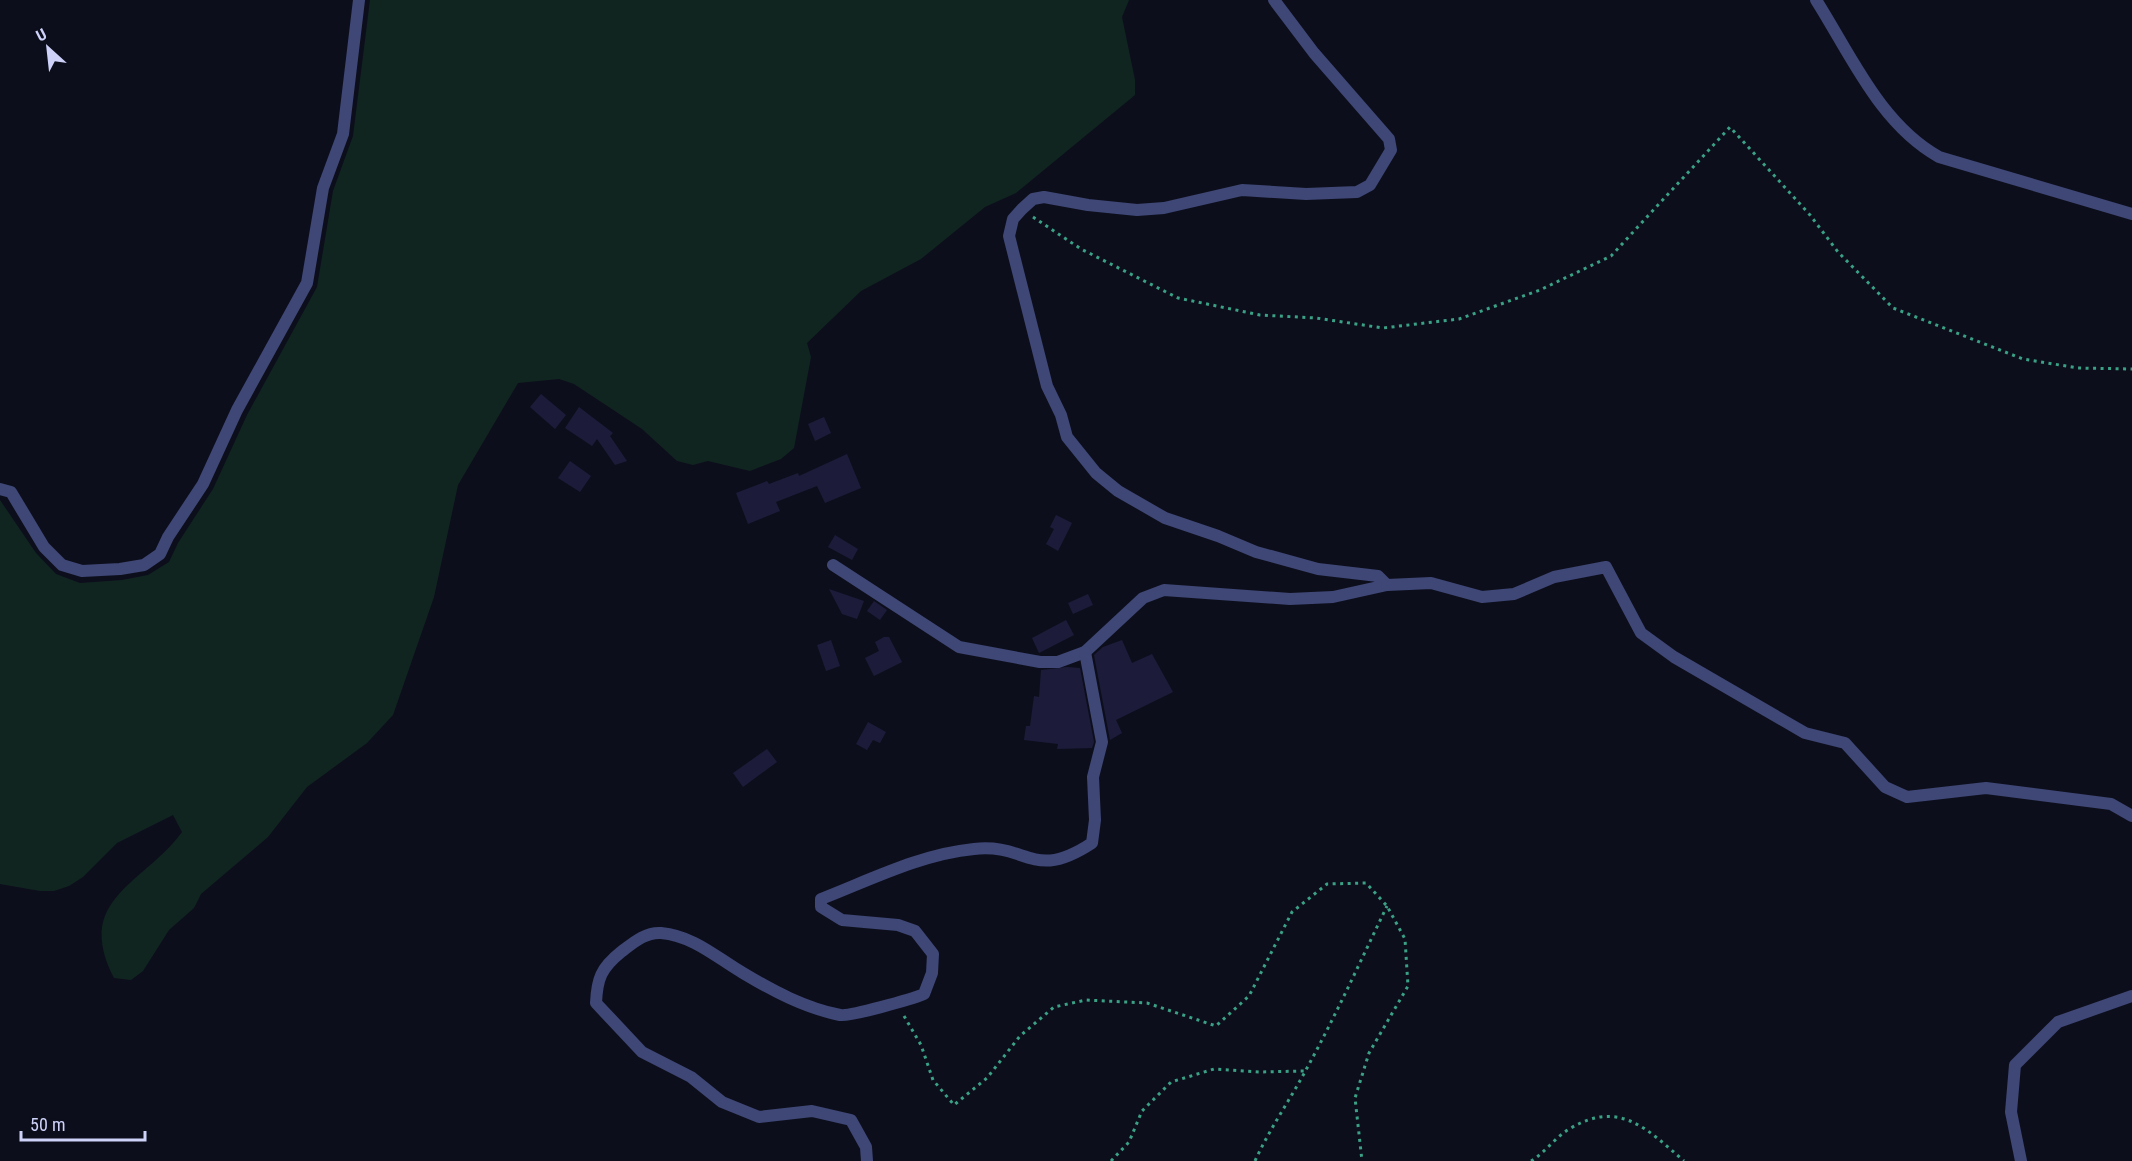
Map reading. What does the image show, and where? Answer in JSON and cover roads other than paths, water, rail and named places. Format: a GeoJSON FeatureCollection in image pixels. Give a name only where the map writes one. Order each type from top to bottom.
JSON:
{"type":"FeatureCollection","features":[{"type":"Feature","properties":{"kind":"street"},"geometry":{"type":"LineString","coordinates":[[0,489],[10,492],[44,547],[62,565],[82,571],[120,569],[144,565],[160,555],[168,537],[203,484],[237,410],[307,283],[323,188],[343,134],[359,0]]}},
{"type":"Feature","properties":{"kind":"street"},"geometry":{"type":"LineString","coordinates":[[1274,0],[1314,52],[1389,140],[1391,150],[1370,185],[1357,192],[1306,194],[1242,190],[1164,208],[1137,210],[1088,205],[1044,197],[1033,200],[1013,219],[1009,236],[1047,386],[1061,415],[1067,437],[1096,473],[1118,491],[1165,518],[1256,552],[1318,569],[1378,576],[1387,585]]}},
{"type":"Feature","properties":{"kind":"street"},"geometry":{"type":"LineString","coordinates":[[1816,0],[1863,79],[1893,120],[1916,144],[1939,157],[2132,214]]}},
{"type":"Feature","properties":{"kind":"street"},"geometry":{"type":"LineString","coordinates":[[833,565],[959,647],[1040,662],[1058,662],[1085,652],[1143,598],[1164,590],[1290,599],[1345,596],[1387,585],[1431,583],[1482,597],[1514,594],[1554,577],[1606,567],[1641,633],[1674,657],[1805,733],[1845,743],[1885,787],[1907,797],[1986,788],[2111,804],[2132,816]]}},
{"type":"Feature","properties":{"kind":"street"},"geometry":{"type":"LineString","coordinates":[[867,1161],[866,1147],[851,1120],[812,1112],[759,1116],[722,1102],[691,1077],[642,1052],[596,1003],[597,980],[614,958],[634,942],[647,935],[661,933],[684,938],[704,947],[752,978],[810,1007],[843,1016],[924,994],[932,973],[933,954],[915,931],[898,925],[842,920],[820,907],[821,899],[917,862],[975,848],[1010,851],[1030,860],[1054,862],[1071,856],[1092,843],[1095,820],[1093,777],[1102,741],[1085,652]]}},
{"type":"Feature","properties":{"kind":"street"},"geometry":{"type":"LineString","coordinates":[[2021,1161],[2011,1112],[2014,1065],[2058,1022],[2132,996]]}}]}
